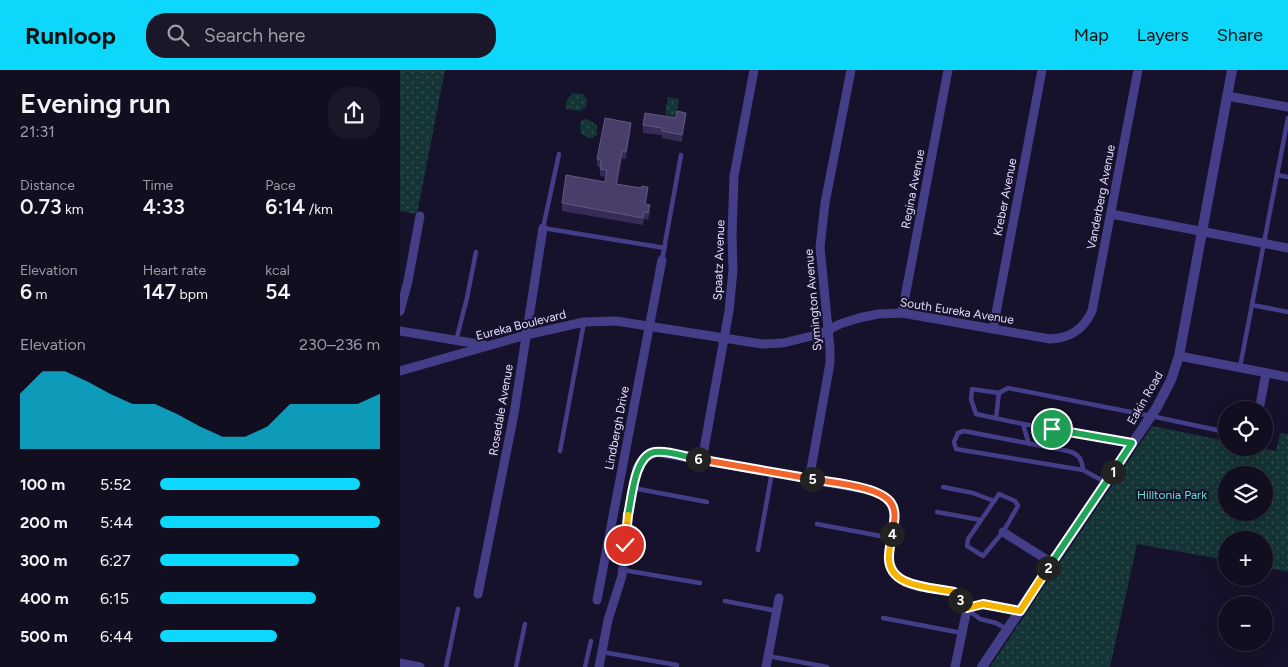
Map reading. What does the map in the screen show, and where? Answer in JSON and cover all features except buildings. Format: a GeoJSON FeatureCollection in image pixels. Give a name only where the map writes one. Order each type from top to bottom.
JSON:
{"type":"FeatureCollection","features":[{"type":"Feature","properties":{"kind":"street","name":"Spaatz Avenue"},"geometry":{"type":"LineString","coordinates":[[704,449],[729,311],[733,270],[734,176],[754,70]]}},
{"type":"Feature","properties":{"kind":"street","name":"Symington Avenue"},"geometry":{"type":"LineString","coordinates":[[812,469],[830,363],[829,329],[820,247],[825,203],[851,70]]}},
{"type":"Feature","properties":{"kind":"street","name":"Regina Avenue"},"geometry":{"type":"LineString","coordinates":[[902,313],[948,70]]}},
{"type":"Feature","properties":{"kind":"street","name":"Kreber Avenue"},"geometry":{"type":"LineString","coordinates":[[993,329],[1042,70]]}},
{"type":"Feature","properties":{"kind":"street","name":"Vanderberg Avenue"},"geometry":{"type":"LineString","coordinates":[[1083,327],[1092,311],[1138,70]]}},
{"type":"Feature","properties":{"kind":"street","name":"Eakin Road"},"geometry":{"type":"LineString","coordinates":[[982,667],[1151,416],[1167,388],[1179,356],[1232,70]]}},
{"type":"Feature","properties":{"kind":"street"},"geometry":{"type":"LineString","coordinates":[[1227,96],[1288,107]]}},
{"type":"Feature","properties":{"kind":"street"},"geometry":{"type":"LineString","coordinates":[[1111,214],[1288,248]]}},
{"type":"Feature","properties":{"kind":"street"},"geometry":{"type":"LineString","coordinates":[[400,311],[408,281],[420,216]]}},
{"type":"Feature","properties":{"kind":"street","name":"Rosedale Avenue"},"geometry":{"type":"LineString","coordinates":[[478,594],[506,457],[543,228]]}},
{"type":"Feature","properties":{"kind":"street","name":"Lindbergh Drive"},"geometry":{"type":"LineString","coordinates":[[597,600],[662,260]]}},
{"type":"Feature","properties":{"kind":"street","name":"South Eureka Avenue"},"geometry":{"type":"LineString","coordinates":[[650,326],[762,344],[778,344],[820,334],[859,318],[878,314],[902,313],[1050,339],[1068,337],[1083,327]]}},
{"type":"Feature","properties":{"kind":"street","name":"Eureka Boulevard"},"geometry":{"type":"LineString","coordinates":[[400,370],[526,335],[584,322],[616,321],[650,326]]}},
{"type":"Feature","properties":{"kind":"street"},"geometry":{"type":"LineString","coordinates":[[400,332],[487,346]]}},
{"type":"Feature","properties":{"kind":"street"},"geometry":{"type":"LineString","coordinates":[[1179,356],[1288,377]]}},
{"type":"Feature","properties":{"kind":"street"},"geometry":{"type":"LineString","coordinates":[[1261,401],[1266,373]]}},
{"type":"Feature","properties":{"kind":"street"},"geometry":{"type":"LineString","coordinates":[[599,667],[608,620],[618,594],[623,570],[628,518],[637,468],[649,454],[656,452],[870,490],[882,494],[891,502],[894,510],[895,517],[888,558],[896,576],[907,583],[954,592],[967,608],[955,667]]}},
{"type":"Feature","properties":{"kind":"street"},"geometry":{"type":"LineString","coordinates":[[1003,532],[1052,563]]}},
{"type":"Feature","properties":{"kind":"street"},"geometry":{"type":"LineString","coordinates":[[766,667],[779,598]]}},
{"type":"Feature","properties":{"kind":"street"},"geometry":{"type":"LineString","coordinates":[[400,663],[420,667]]}},
{"type":"Feature","properties":{"kind":"lane"},"geometry":{"type":"LineString","coordinates":[[1240,368],[1288,118]]}},
{"type":"Feature","properties":{"kind":"lane"},"geometry":{"type":"LineString","coordinates":[[559,154],[543,228],[665,248]]}},
{"type":"Feature","properties":{"kind":"lane"},"geometry":{"type":"LineString","coordinates":[[662,260],[681,156]]}},
{"type":"Feature","properties":{"kind":"lane"},"geometry":{"type":"LineString","coordinates":[[1277,175],[1288,177]]}},
{"type":"Feature","properties":{"kind":"lane"},"geometry":{"type":"LineString","coordinates":[[456,341],[476,252]]}},
{"type":"Feature","properties":{"kind":"lane"},"geometry":{"type":"LineString","coordinates":[[1252,305],[1288,312]]}},
{"type":"Feature","properties":{"kind":"lane"},"geometry":{"type":"LineString","coordinates":[[560,451],[584,322]]}},
{"type":"Feature","properties":{"kind":"lane"},"geometry":{"type":"LineString","coordinates":[[1042,427],[976,414],[970,393],[972,388],[999,393],[1008,388],[1218,430]]}},
{"type":"Feature","properties":{"kind":"lane"},"geometry":{"type":"LineString","coordinates":[[996,418],[999,393]]}},
{"type":"Feature","properties":{"kind":"lane"},"geometry":{"type":"LineString","coordinates":[[1023,424],[1029,444]]}},
{"type":"Feature","properties":{"kind":"lane"},"geometry":{"type":"LineString","coordinates":[[1052,429],[1132,443]]}},
{"type":"Feature","properties":{"kind":"lane"},"geometry":{"type":"LineString","coordinates":[[1083,470],[1082,460],[1076,453],[964,431],[958,433],[954,442],[956,449],[1083,470],[1106,482]]}},
{"type":"Feature","properties":{"kind":"lane"},"geometry":{"type":"LineString","coordinates":[[758,550],[772,472]]}},
{"type":"Feature","properties":{"kind":"lane"},"geometry":{"type":"LineString","coordinates":[[943,487],[973,493],[994,501]]}},
{"type":"Feature","properties":{"kind":"lane"},"geometry":{"type":"LineString","coordinates":[[633,488],[707,502]]}},
{"type":"Feature","properties":{"kind":"lane"},"geometry":{"type":"LineString","coordinates":[[999,494],[1015,501],[1018,506],[1003,532],[983,556],[967,546],[968,539],[994,501],[999,494]]}},
{"type":"Feature","properties":{"kind":"lane"},"geometry":{"type":"LineString","coordinates":[[937,512],[981,520]]}},
{"type":"Feature","properties":{"kind":"lane"},"geometry":{"type":"LineString","coordinates":[[817,524],[892,538]]}},
{"type":"Feature","properties":{"kind":"lane"},"geometry":{"type":"LineString","coordinates":[[623,570],[700,583]]}},
{"type":"Feature","properties":{"kind":"lane"},"geometry":{"type":"LineString","coordinates":[[725,601],[777,610]]}},
{"type":"Feature","properties":{"kind":"lane"},"geometry":{"type":"LineString","coordinates":[[967,608],[983,604],[1020,611]]}},
{"type":"Feature","properties":{"kind":"lane"},"geometry":{"type":"LineString","coordinates":[[967,608],[980,619],[996,623],[1008,630]]}},
{"type":"Feature","properties":{"kind":"lane"},"geometry":{"type":"LineString","coordinates":[[446,667],[458,609]]}},
{"type":"Feature","properties":{"kind":"lane"},"geometry":{"type":"LineString","coordinates":[[883,618],[962,633]]}},
{"type":"Feature","properties":{"kind":"lane"},"geometry":{"type":"LineString","coordinates":[[516,667],[525,624]]}},
{"type":"Feature","properties":{"kind":"lane"},"geometry":{"type":"LineString","coordinates":[[585,667],[591,641]]}},
{"type":"Feature","properties":{"kind":"lane"},"geometry":{"type":"LineString","coordinates":[[602,652],[677,665]]}},
{"type":"Feature","properties":{"kind":"lane"},"geometry":{"type":"LineString","coordinates":[[768,656],[827,667]]}},
{"type":"Feature","properties":{"kind":"green space"},"geometry":{"type":"Polygon","coordinates":[[[400,70],[445,70],[417,214],[400,211],[400,70]]]}},
{"type":"Feature","properties":{"kind":"green space"},"geometry":{"type":"Polygon","coordinates":[[[573,93],[583,94],[587,100],[586,107],[580,111],[567,109],[566,107],[568,98],[573,93]]]}},
{"type":"Feature","properties":{"kind":"green space"},"geometry":{"type":"Polygon","coordinates":[[[668,97],[679,99],[676,117],[665,115],[668,97]]]}},
{"type":"Feature","properties":{"kind":"green space"},"geometry":{"type":"Polygon","coordinates":[[[587,119],[597,125],[597,135],[593,138],[586,137],[580,130],[582,120],[587,119]]]}},
{"type":"Feature","properties":{"kind":"green space","name":"Hilltonia Park"},"geometry":{"type":"Polygon","coordinates":[[[1152,426],[1218,439],[1218,456],[1273,456],[1273,450],[1276,451],[1280,433],[1288,434],[1288,572],[1273,569],[1273,531],[1218,531],[1218,559],[1137,544],[1110,667],[990,667],[1152,426]]]}},
{"type":"Feature","properties":{"kind":"route"},"geometry":{"type":"LineString","coordinates":[[625,545],[637,468],[649,454],[656,452],[664,453],[870,490],[882,494],[891,502],[894,510],[895,517],[888,558],[896,576],[907,583],[954,592],[967,608],[983,604],[1020,611],[1132,443],[1052,429]]}}]}
